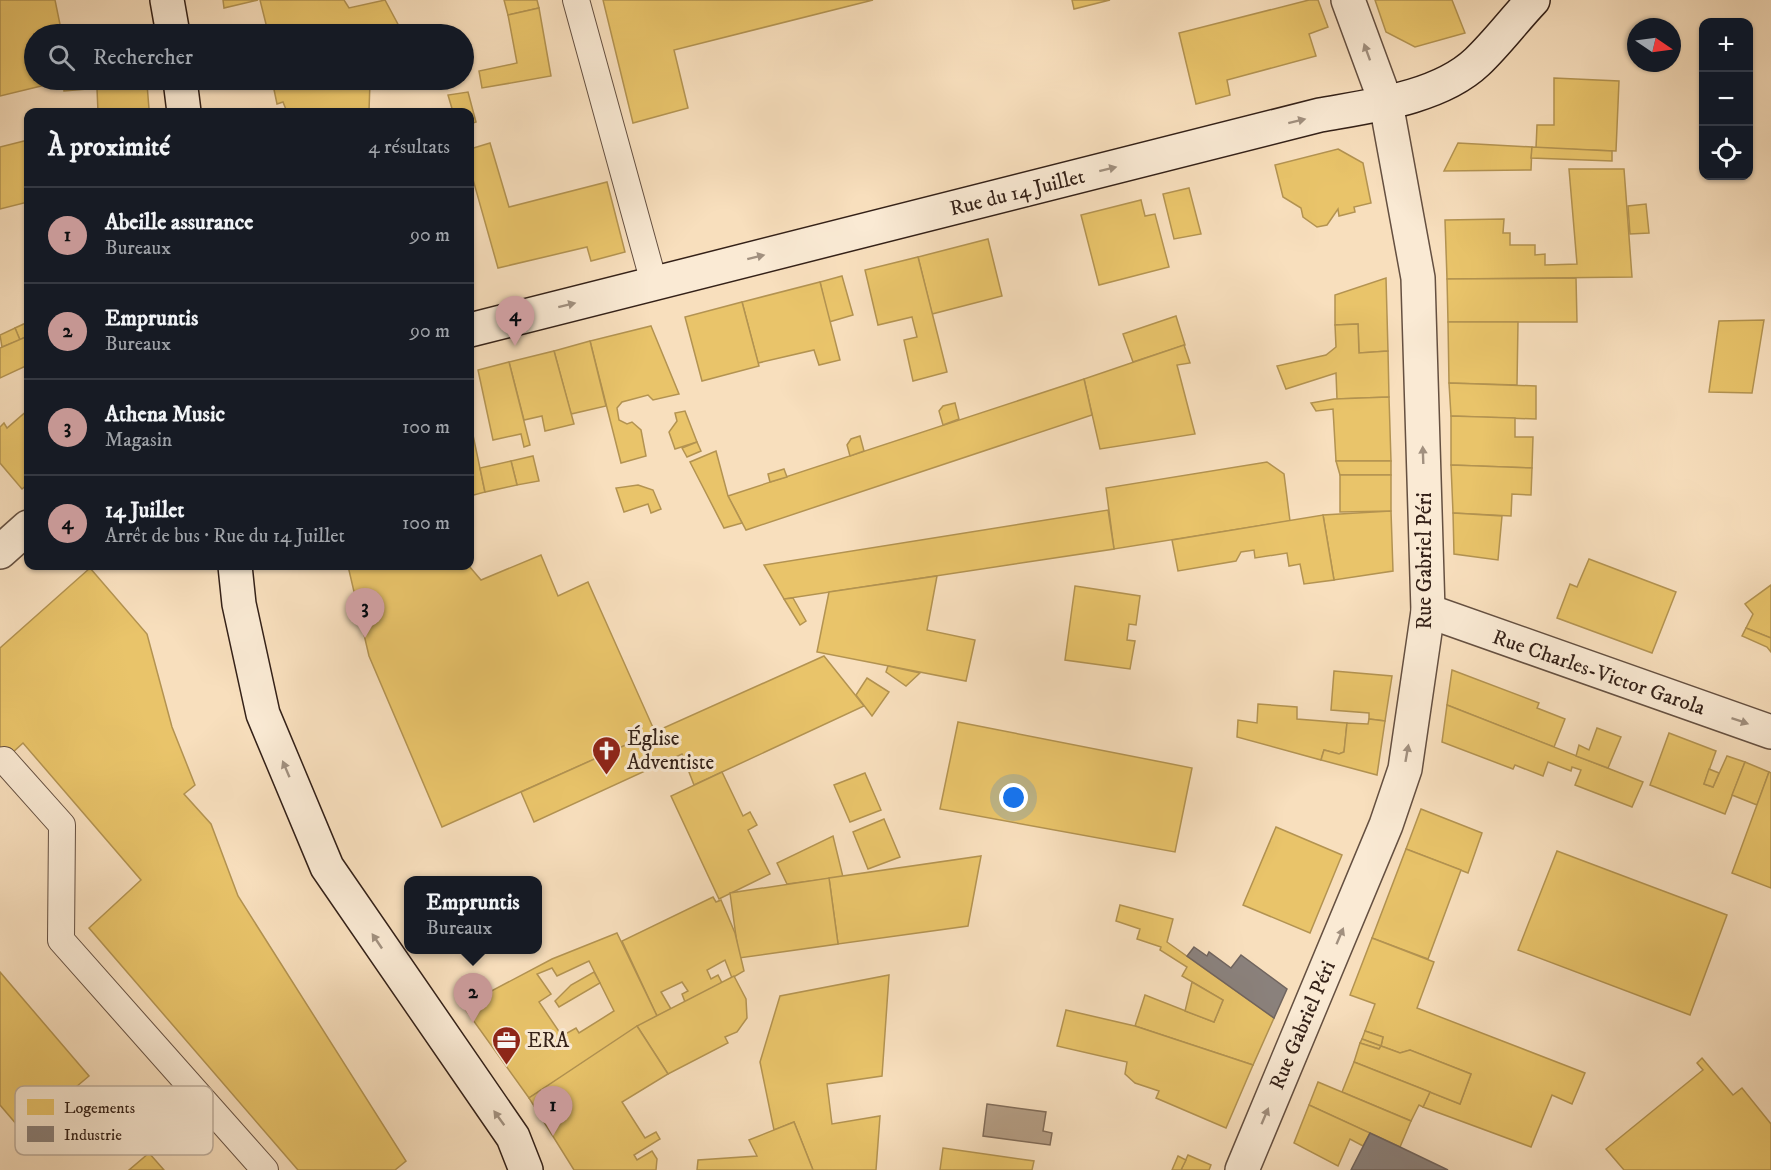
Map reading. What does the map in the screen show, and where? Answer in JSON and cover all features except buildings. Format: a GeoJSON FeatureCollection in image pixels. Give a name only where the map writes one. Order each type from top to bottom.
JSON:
{"type":"FeatureCollection","features":[{"type":"Feature","properties":{"kind":"main road"},"geometry":{"type":"LineString","coordinates":[[167,0],[171,24]]}},
{"type":"Feature","properties":{"kind":"main road","name":"Rue Gabriel Péri"},"geometry":{"type":"LineString","coordinates":[[1242,1170],[1386,825],[1405,769],[1428,611],[1418,278],[1386,103],[1348,0]]}},
{"type":"Feature","properties":{"kind":"main road","name":"Rue du 14 Juillet"},"geometry":{"type":"LineString","coordinates":[[474,329],[1320,115],[1386,103],[1452,81],[1476,63],[1533,0]]}},
{"type":"Feature","properties":{"kind":"main road"},"geometry":{"type":"LineString","coordinates":[[181,90],[184,108]]}},
{"type":"Feature","properties":{"kind":"main road"},"geometry":{"type":"LineString","coordinates":[[0,552],[24,531]]}},
{"type":"Feature","properties":{"kind":"main road"},"geometry":{"type":"LineString","coordinates":[[235,570],[238,604],[263,714],[327,867],[513,1137],[526,1170]]}},
{"type":"Feature","properties":{"kind":"main road","name":"Rue Charles-Victor Garola"},"geometry":{"type":"LineString","coordinates":[[1428,611],[1771,732]]}},
{"type":"Feature","properties":{"kind":"lane"},"geometry":{"type":"LineString","coordinates":[[576,0],[654,283]]}},
{"type":"Feature","properties":{"kind":"lane"},"geometry":{"type":"LineString","coordinates":[[4,760],[62,825],[61,940],[191,1086]]}},
{"type":"Feature","properties":{"kind":"lane"},"geometry":{"type":"LineString","coordinates":[[213,1111],[266,1170]]}},
{"type":"Feature","properties":{"kind":"shaded area"},"geometry":{"type":"Polygon","coordinates":[[[987,1104],[1046,1112],[1043,1131],[1052,1133],[1050,1145],[983,1136],[987,1104]]]}},
{"type":"Feature","properties":{"kind":"place","name":"14 Juillet"},"geometry":{"type":"Point","coordinates":[515,346]}},
{"type":"Feature","properties":{"kind":"place","name":"Athena Music"},"geometry":{"type":"Point","coordinates":[365,638]}},
{"type":"Feature","properties":{"kind":"place","name":"Église Adventiste"},"geometry":{"type":"Point","coordinates":[606,776]}},
{"type":"Feature","properties":{"kind":"place","name":"Empruntis"},"geometry":{"type":"Point","coordinates":[473,1023]}},
{"type":"Feature","properties":{"kind":"place","name":"ERA"},"geometry":{"type":"Point","coordinates":[506,1066]}},
{"type":"Feature","properties":{"kind":"place","name":"Abeille assurance"},"geometry":{"type":"Point","coordinates":[553,1136]}}]}
